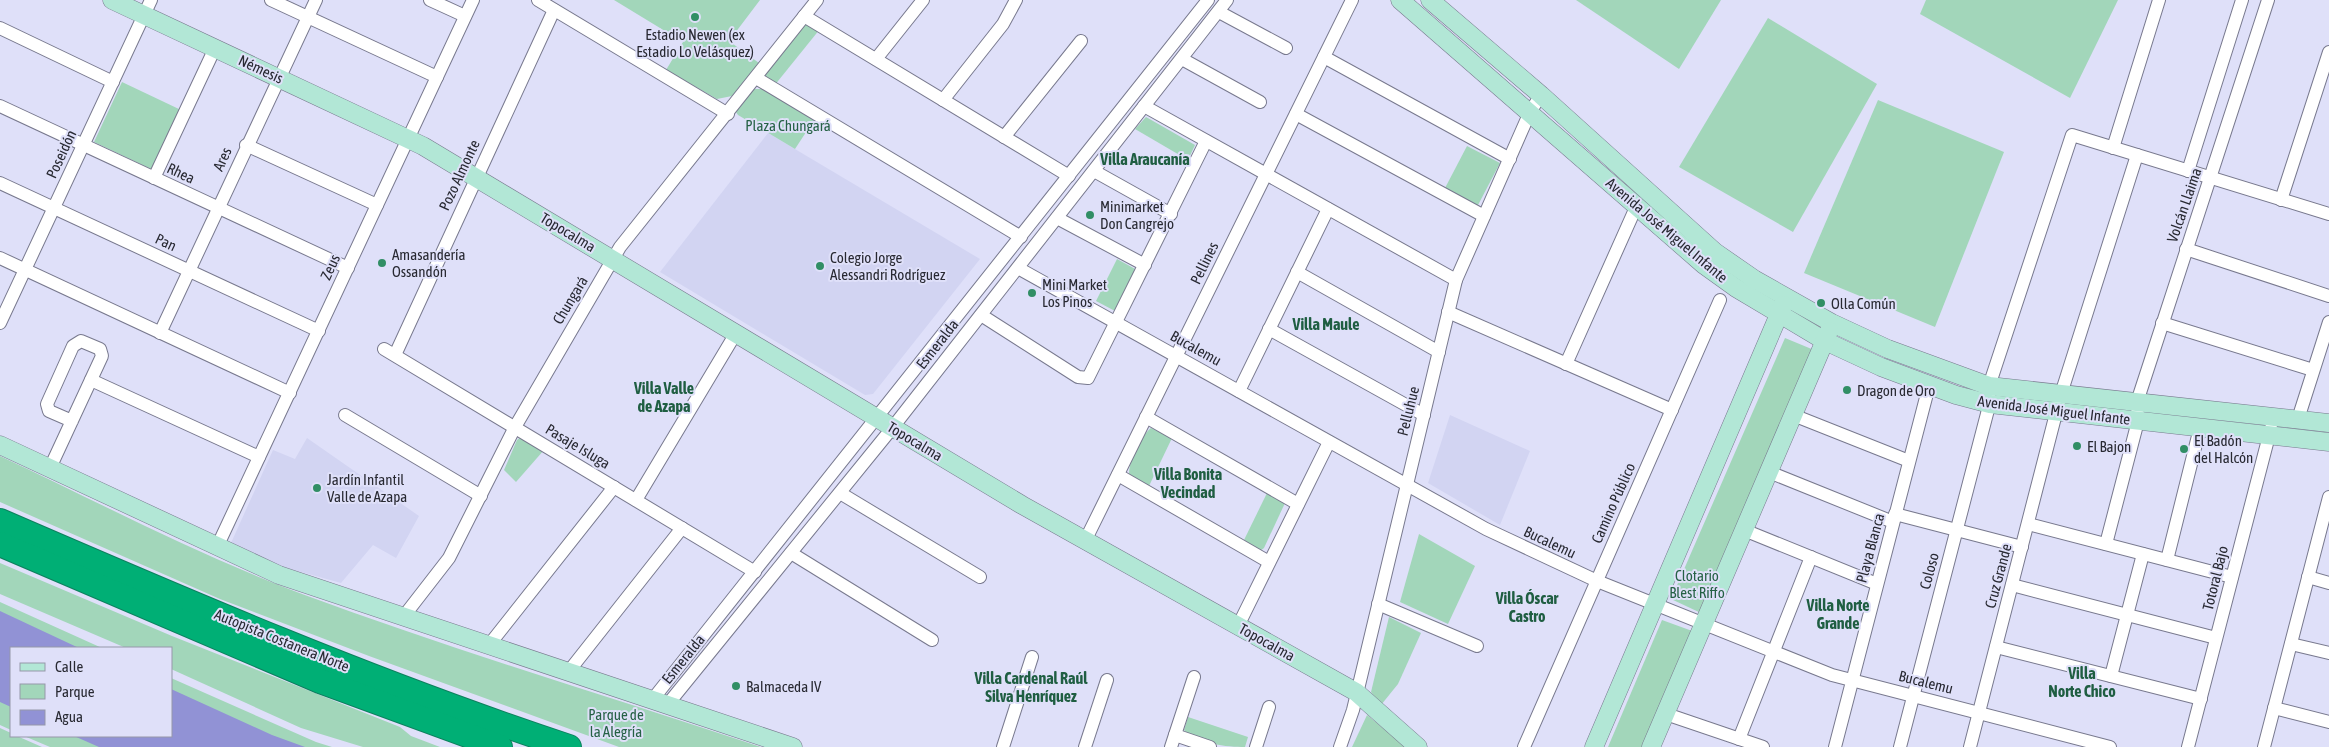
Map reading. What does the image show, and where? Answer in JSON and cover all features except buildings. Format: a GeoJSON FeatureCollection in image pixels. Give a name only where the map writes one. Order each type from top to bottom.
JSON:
{"type":"FeatureCollection","features":[{"type":"Feature","properties":{"kind":"highway","name":"Autopista Costanera Norte"},"geometry":{"type":"LineString","coordinates":[[0,521],[248,628],[399,687],[569,747]]}},
{"type":"Feature","properties":{"kind":"highway","name":"Autopista Costanera Norte"},"geometry":{"type":"LineString","coordinates":[[0,544],[320,681],[500,747]]}},
{"type":"Feature","properties":{"kind":"street","name":"Némesis"},"geometry":{"type":"LineString","coordinates":[[112,0],[147,7],[215,48],[409,138]]}},
{"type":"Feature","properties":{"kind":"street"},"geometry":{"type":"LineString","coordinates":[[271,0],[437,77]]}},
{"type":"Feature","properties":{"kind":"street","name":"Ares"},"geometry":{"type":"LineString","coordinates":[[160,333],[246,145],[316,0]]}},
{"type":"Feature","properties":{"kind":"street"},"geometry":{"type":"LineString","coordinates":[[430,0],[465,16]]}},
{"type":"Feature","properties":{"kind":"street","name":"Zeus"},"geometry":{"type":"LineString","coordinates":[[217,547],[473,0]]}},
{"type":"Feature","properties":{"kind":"street"},"geometry":{"type":"LineString","coordinates":[[538,0],[728,114]]}},
{"type":"Feature","properties":{"kind":"street","name":"Chungará"},"geometry":{"type":"LineString","coordinates":[[404,616],[449,558],[482,496],[515,427],[620,247],[728,114],[817,0]]}},
{"type":"Feature","properties":{"kind":"street"},"geometry":{"type":"LineString","coordinates":[[876,60],[924,0]]}},
{"type":"Feature","properties":{"kind":"street"},"geometry":{"type":"LineString","coordinates":[[943,100],[1004,24],[1016,0]]}},
{"type":"Feature","properties":{"kind":"street","name":"Esmeralda"},"geometry":{"type":"LineString","coordinates":[[660,702],[791,554],[840,493],[885,423],[1021,237],[1208,0]]}},
{"type":"Feature","properties":{"kind":"street","name":"Esmeralda"},"geometry":{"type":"LineString","coordinates":[[660,702],[755,572],[981,315],[1227,0]]}},
{"type":"Feature","properties":{"kind":"street","name":"Pellines"},"geometry":{"type":"LineString","coordinates":[[1085,540],[1352,0]]}},
{"type":"Feature","properties":{"kind":"street","name":"Avenida José Miguel Infante"},"geometry":{"type":"LineString","coordinates":[[1400,0],[1704,265],[1825,341],[1929,386],[1990,404],[2329,442]]}},
{"type":"Feature","properties":{"kind":"street","name":"Avenida José Miguel Infante"},"geometry":{"type":"LineString","coordinates":[[1430,0],[1541,95],[1715,252],[1786,298],[1832,323],[1888,349],[1989,386],[2329,423]]}},
{"type":"Feature","properties":{"kind":"street"},"geometry":{"type":"LineString","coordinates":[[2112,148],[2159,0]]}},
{"type":"Feature","properties":{"kind":"street","name":"Volcán Llaima"},"geometry":{"type":"LineString","coordinates":[[2188,171],[2242,0]]}},
{"type":"Feature","properties":{"kind":"street","name":"Volcán Llaima"},"geometry":{"type":"LineString","coordinates":[[2106,544],[2138,421],[2137,402],[2268,0]]}},
{"type":"Feature","properties":{"kind":"street","name":"Poseidón"},"geometry":{"type":"LineString","coordinates":[[0,322],[147,7]]}},
{"type":"Feature","properties":{"kind":"street","name":"Pozo Almonte"},"geometry":{"type":"LineString","coordinates":[[395,355],[554,10]]}},
{"type":"Feature","properties":{"kind":"street"},"geometry":{"type":"LineString","coordinates":[[1218,12],[1286,48]]}},
{"type":"Feature","properties":{"kind":"street"},"geometry":{"type":"LineString","coordinates":[[804,16],[1069,176]]}},
{"type":"Feature","properties":{"kind":"street"},"geometry":{"type":"LineString","coordinates":[[0,28],[112,82]]}},
{"type":"Feature","properties":{"kind":"street"},"geometry":{"type":"LineString","coordinates":[[1004,137],[1081,41]]}},
{"type":"Feature","properties":{"kind":"street"},"geometry":{"type":"LineString","coordinates":[[154,178],[215,48]]}},
{"type":"Feature","properties":{"kind":"street"},"geometry":{"type":"LineString","coordinates":[[2282,200],[2329,52]]}},
{"type":"Feature","properties":{"kind":"street"},"geometry":{"type":"LineString","coordinates":[[1324,57],[1510,159]]}},
{"type":"Feature","properties":{"kind":"street"},"geometry":{"type":"LineString","coordinates":[[1182,59],[1260,102]]}},
{"type":"Feature","properties":{"kind":"street"},"geometry":{"type":"LineString","coordinates":[[756,78],[1021,237]]}},
{"type":"Feature","properties":{"kind":"street","name":"Pelluhue"},"geometry":{"type":"LineString","coordinates":[[1340,747],[1378,604],[1456,280],[1530,112],[1541,95]]}},
{"type":"Feature","properties":{"kind":"street","name":"Rhea"},"geometry":{"type":"LineString","coordinates":[[0,106],[348,268]]}},
{"type":"Feature","properties":{"kind":"street"},"geometry":{"type":"LineString","coordinates":[[1144,106],[1456,280]]}},
{"type":"Feature","properties":{"kind":"street"},"geometry":{"type":"LineString","coordinates":[[1296,114],[1484,216]]}},
{"type":"Feature","properties":{"kind":"street"},"geometry":{"type":"LineString","coordinates":[[1989,386],[2072,135],[2329,214]]}},
{"type":"Feature","properties":{"kind":"street","name":"Topocalma"},"geometry":{"type":"LineString","coordinates":[[409,138],[885,423],[1085,540],[1356,692],[1418,747]]}},
{"type":"Feature","properties":{"kind":"street"},"geometry":{"type":"LineString","coordinates":[[981,315],[1078,377],[1085,379],[1092,374],[1206,141]]}},
{"type":"Feature","properties":{"kind":"street"},"geometry":{"type":"LineString","coordinates":[[246,145],[377,205]]}},
{"type":"Feature","properties":{"kind":"street","name":"Cruz Grande"},"geometry":{"type":"LineString","coordinates":[[1970,747],[2061,394],[2137,156]]}},
{"type":"Feature","properties":{"kind":"street"},"geometry":{"type":"LineString","coordinates":[[1094,171],[1171,214]]}},
{"type":"Feature","properties":{"kind":"street","name":"Pan"},"geometry":{"type":"LineString","coordinates":[[0,183],[318,331]]}},
{"type":"Feature","properties":{"kind":"street"},"geometry":{"type":"LineString","coordinates":[[1566,364],[1637,205]]}},
{"type":"Feature","properties":{"kind":"street"},"geometry":{"type":"LineString","coordinates":[[1239,391],[1328,209]]}},
{"type":"Feature","properties":{"kind":"street"},"geometry":{"type":"LineString","coordinates":[[1057,218],[1145,266]]}},
{"type":"Feature","properties":{"kind":"street"},"geometry":{"type":"LineString","coordinates":[[2186,249],[2329,296]]}},
{"type":"Feature","properties":{"kind":"street"},"geometry":{"type":"LineString","coordinates":[[0,258],[290,392]]}},
{"type":"Feature","properties":{"kind":"street","name":"Bucalemu"},"geometry":{"type":"LineString","coordinates":[[1018,268],[1512,543],[1597,581],[1773,652],[1852,680],[2094,745],[2110,747]]}},
{"type":"Feature","properties":{"kind":"street"},"geometry":{"type":"LineString","coordinates":[[1297,272],[1439,352]]}},
{"type":"Feature","properties":{"kind":"street"},"geometry":{"type":"LineString","coordinates":[[1594,747],[1786,298]]}},
{"type":"Feature","properties":{"kind":"street","name":"Camino Público"},"geometry":{"type":"LineString","coordinates":[[1524,747],[1720,300]]}},
{"type":"Feature","properties":{"kind":"street"},"geometry":{"type":"LineString","coordinates":[[1448,312],[1672,410]]}},
{"type":"Feature","properties":{"kind":"street"},"geometry":{"type":"LineString","coordinates":[[2298,419],[2329,322]]}},
{"type":"Feature","properties":{"kind":"street"},"geometry":{"type":"LineString","coordinates":[[1651,747],[1832,323]]}},
{"type":"Feature","properties":{"kind":"street"},"geometry":{"type":"LineString","coordinates":[[2162,323],[2313,370]]}},
{"type":"Feature","properties":{"kind":"street"},"geometry":{"type":"LineString","coordinates":[[1269,329],[1424,415]]}},
{"type":"Feature","properties":{"kind":"street"},"geometry":{"type":"LineString","coordinates":[[636,500],[736,333]]}},
{"type":"Feature","properties":{"kind":"street"},"geometry":{"type":"LineString","coordinates":[[50,468],[72,422],[102,356],[102,351],[84,341],[78,341],[73,346],[47,406],[52,412],[72,422]]}},
{"type":"Feature","properties":{"kind":"street","name":"Pasaje Isluga"},"geometry":{"type":"LineString","coordinates":[[384,348],[755,572]]}},
{"type":"Feature","properties":{"kind":"street"},"geometry":{"type":"LineString","coordinates":[[91,380],[259,457]]}},
{"type":"Feature","properties":{"kind":"street","name":"Playa Blanca"},"geometry":{"type":"LineString","coordinates":[[1835,747],[1929,386]]}},
{"type":"Feature","properties":{"kind":"street","name":"Coloso"},"geometry":{"type":"LineString","coordinates":[[1900,747],[1990,404],[1989,386]]}},
{"type":"Feature","properties":{"kind":"street"},"geometry":{"type":"LineString","coordinates":[[1793,415],[1909,461]]}},
{"type":"Feature","properties":{"kind":"street"},"geometry":{"type":"LineString","coordinates":[[345,416],[482,496]]}},
{"type":"Feature","properties":{"kind":"street"},"geometry":{"type":"LineString","coordinates":[[1146,417],[1298,504]]}},
{"type":"Feature","properties":{"kind":"street","name":"Totoral Bajo"},"geometry":{"type":"LineString","coordinates":[[2188,747],[2274,417]]}},
{"type":"Feature","properties":{"kind":"street"},"geometry":{"type":"LineString","coordinates":[[2167,560],[2200,428]]}},
{"type":"Feature","properties":{"kind":"street"},"geometry":{"type":"LineString","coordinates":[[1238,626],[1329,442]]}},
{"type":"Feature","properties":{"kind":"street"},"geometry":{"type":"LineString","coordinates":[[0,445],[217,547],[306,585],[794,747]]}},
{"type":"Feature","properties":{"kind":"street"},"geometry":{"type":"LineString","coordinates":[[1769,472],[1894,518],[1957,530],[2022,546]]}},
{"type":"Feature","properties":{"kind":"street"},"geometry":{"type":"LineString","coordinates":[[1118,476],[1269,562]]}},
{"type":"Feature","properties":{"kind":"street"},"geometry":{"type":"LineString","coordinates":[[489,645],[614,487]]}},
{"type":"Feature","properties":{"kind":"street"},"geometry":{"type":"LineString","coordinates":[[840,493],[980,577]]}},
{"type":"Feature","properties":{"kind":"street"},"geometry":{"type":"LineString","coordinates":[[2264,747],[2329,496]]}},
{"type":"Feature","properties":{"kind":"street"},"geometry":{"type":"LineString","coordinates":[[2028,524],[2232,577]]}},
{"type":"Feature","properties":{"kind":"street"},"geometry":{"type":"LineString","coordinates":[[569,671],[682,528]]}},
{"type":"Feature","properties":{"kind":"street"},"geometry":{"type":"LineString","coordinates":[[1744,530],[1877,584]]}},
{"type":"Feature","properties":{"kind":"street"},"geometry":{"type":"LineString","coordinates":[[791,554],[932,640]]}},
{"type":"Feature","properties":{"kind":"street"},"geometry":{"type":"LineString","coordinates":[[2111,676],[2143,554]]}},
{"type":"Feature","properties":{"kind":"street"},"geometry":{"type":"LineString","coordinates":[[1739,739],[1811,557]]}},
{"type":"Feature","properties":{"kind":"street"},"geometry":{"type":"LineString","coordinates":[[2308,577],[2329,583]]}},
{"type":"Feature","properties":{"kind":"street"},"geometry":{"type":"LineString","coordinates":[[2012,585],[2216,638]]}},
{"type":"Feature","properties":{"kind":"street"},"geometry":{"type":"LineString","coordinates":[[1378,604],[1477,646]]}},
{"type":"Feature","properties":{"kind":"street"},"geometry":{"type":"LineString","coordinates":[[2291,644],[2329,654]]}},
{"type":"Feature","properties":{"kind":"street"},"geometry":{"type":"LineString","coordinates":[[1996,647],[2200,699]]}},
{"type":"Feature","properties":{"kind":"street"},"geometry":{"type":"LineString","coordinates":[[1003,747],[1032,657]]}},
{"type":"Feature","properties":{"kind":"street"},"geometry":{"type":"LineString","coordinates":[[1194,677],[1173,741],[1210,747]]}},
{"type":"Feature","properties":{"kind":"street"},"geometry":{"type":"LineString","coordinates":[[1084,747],[1107,680]]}},
{"type":"Feature","properties":{"kind":"street"},"geometry":{"type":"LineString","coordinates":[[1256,747],[1269,707]]}},
{"type":"Feature","properties":{"kind":"street"},"geometry":{"type":"LineString","coordinates":[[2274,708],[2329,722]]}},
{"type":"Feature","properties":{"kind":"street"},"geometry":{"type":"LineString","coordinates":[[1666,714],[1764,747]]}},
{"type":"Feature","properties":{"kind":"shaded area","name":"Colegio Jorge Alessandri Rodríguez"},"geometry":{"type":"Polygon","coordinates":[[[768,133],[980,259],[873,394],[865,395],[660,272],[768,133]]]}},
{"type":"Feature","properties":{"kind":"shaded area"},"geometry":{"type":"Polygon","coordinates":[[[1450,415],[1530,451],[1500,525],[1428,483],[1450,415]]]}},
{"type":"Feature","properties":{"kind":"shaded area","name":"Jardín Infantil Valle de Azapa"},"geometry":{"type":"Polygon","coordinates":[[[307,438],[419,516],[396,558],[373,545],[341,583],[283,567],[231,543],[273,450],[295,459],[307,438]]]}},
{"type":"Feature","properties":{"kind":"green space"},"geometry":{"type":"Polygon","coordinates":[[[614,0],[760,0],[729,41],[759,63],[732,96],[717,99],[666,70],[683,42],[614,0]]]}},
{"type":"Feature","properties":{"kind":"green space"},"geometry":{"type":"Polygon","coordinates":[[[1576,0],[1721,0],[1679,69],[1576,0]]]}},
{"type":"Feature","properties":{"kind":"green space"},"geometry":{"type":"Polygon","coordinates":[[[1926,0],[2118,0],[2070,98],[1920,14],[1926,0]]]}},
{"type":"Feature","properties":{"kind":"green space"},"geometry":{"type":"Polygon","coordinates":[[[1768,18],[1877,84],[1793,232],[1679,167],[1768,18]]]}},
{"type":"Feature","properties":{"kind":"green space"},"geometry":{"type":"Polygon","coordinates":[[[805,24],[820,29],[774,86],[761,78],[805,24]]]}},
{"type":"Feature","properties":{"kind":"green space"},"geometry":{"type":"Polygon","coordinates":[[[122,82],[181,110],[153,170],[94,142],[122,82]]]}},
{"type":"Feature","properties":{"kind":"green space","name":"Plaza Chungará"},"geometry":{"type":"Polygon","coordinates":[[[753,89],[762,89],[814,120],[795,149],[738,115],[736,112],[753,89]]]}},
{"type":"Feature","properties":{"kind":"green space"},"geometry":{"type":"Polygon","coordinates":[[[1878,100],[2004,152],[1935,327],[1804,273],[1878,100]]]}},
{"type":"Feature","properties":{"kind":"green space"},"geometry":{"type":"Polygon","coordinates":[[[1146,117],[1195,145],[1188,160],[1135,129],[1146,117]]]}},
{"type":"Feature","properties":{"kind":"green space"},"geometry":{"type":"Polygon","coordinates":[[[1467,146],[1500,163],[1477,207],[1444,190],[1467,146]]]}},
{"type":"Feature","properties":{"kind":"green space"},"geometry":{"type":"Polygon","coordinates":[[[1117,259],[1137,270],[1115,311],[1096,301],[1117,259]]]}},
{"type":"Feature","properties":{"kind":"green space","name":"Clotario Blest Riffo"},"geometry":{"type":"Polygon","coordinates":[[[1785,338],[1814,350],[1703,614],[1671,599],[1785,338]]]}},
{"type":"Feature","properties":{"kind":"green space"},"geometry":{"type":"Polygon","coordinates":[[[1151,428],[1172,438],[1149,486],[1129,474],[1129,468],[1136,449],[1151,428]]]}},
{"type":"Feature","properties":{"kind":"green space"},"geometry":{"type":"Polygon","coordinates":[[[522,436],[544,450],[516,482],[504,470],[517,440],[522,436]]]}},
{"type":"Feature","properties":{"kind":"green space","name":"Parque de la Alegría"},"geometry":{"type":"Polygon","coordinates":[[[0,456],[187,546],[302,594],[473,654],[761,747],[619,747],[369,656],[220,599],[0,502],[0,456]]]}},
{"type":"Feature","properties":{"kind":"green space"},"geometry":{"type":"Polygon","coordinates":[[[1267,493],[1285,503],[1264,548],[1260,551],[1244,540],[1267,493]]]}},
{"type":"Feature","properties":{"kind":"green space"},"geometry":{"type":"Polygon","coordinates":[[[1419,534],[1475,566],[1448,624],[1400,602],[1419,534]]]}},
{"type":"Feature","properties":{"kind":"green space"},"geometry":{"type":"Polygon","coordinates":[[[0,563],[172,636],[400,727],[411,736],[440,747],[363,747],[301,728],[172,669],[172,647],[124,647],[0,594],[0,563]]]}},
{"type":"Feature","properties":{"kind":"green space"},"geometry":{"type":"Polygon","coordinates":[[[0,602],[100,647],[10,647],[10,730],[0,725],[0,602]]]}},
{"type":"Feature","properties":{"kind":"green space"},"geometry":{"type":"Polygon","coordinates":[[[1389,617],[1421,633],[1398,684],[1381,705],[1371,692],[1389,617]]]}},
{"type":"Feature","properties":{"kind":"green space","name":"Clotario Blest Riffo"},"geometry":{"type":"Polygon","coordinates":[[[1662,620],[1695,632],[1645,747],[1608,747],[1662,620]]]}},
{"type":"Feature","properties":{"kind":"green space"},"geometry":{"type":"Polygon","coordinates":[[[172,678],[316,742],[332,747],[50,747],[26,737],[172,737],[172,678]]]}},
{"type":"Feature","properties":{"kind":"green space"},"geometry":{"type":"Polygon","coordinates":[[[1367,715],[1406,747],[1352,747],[1367,715]]]}},
{"type":"Feature","properties":{"kind":"green space"},"geometry":{"type":"Polygon","coordinates":[[[1188,717],[1248,737],[1245,747],[1221,745],[1196,739],[1184,730],[1188,717]]]}},
{"type":"Feature","properties":{"kind":"green space"},"geometry":{"type":"Polygon","coordinates":[[[0,728],[10,733],[10,737],[19,737],[42,747],[0,747],[0,728]]]}},
{"type":"Feature","properties":{"kind":"water"},"geometry":{"type":"Polygon","coordinates":[[[0,611],[77,647],[10,647],[10,707],[0,702],[0,611]]]}},
{"type":"Feature","properties":{"kind":"water"},"geometry":{"type":"Polygon","coordinates":[[[172,689],[272,735],[305,747],[99,747],[76,737],[172,737],[172,689]]]}},
{"type":"Feature","properties":{"kind":"place","name":"Estadio Newen (ex Estadio Lo Velásquez)"},"geometry":{"type":"Point","coordinates":[695,17]}},
{"type":"Feature","properties":{"kind":"place","name":"Minimarket Don Cangrejo"},"geometry":{"type":"Point","coordinates":[1090,215]}},
{"type":"Feature","properties":{"kind":"place","name":"Amasandería Ossandón"},"geometry":{"type":"Point","coordinates":[382,263]}},
{"type":"Feature","properties":{"kind":"place","name":"Colegio Jorge Alessandri Rodríguez"},"geometry":{"type":"Point","coordinates":[820,266]}},
{"type":"Feature","properties":{"kind":"place","name":"Mini Market Los Pinos"},"geometry":{"type":"Point","coordinates":[1032,293]}},
{"type":"Feature","properties":{"kind":"place","name":"Olla Común"},"geometry":{"type":"Point","coordinates":[1821,303]}},
{"type":"Feature","properties":{"kind":"place","name":"Dragon de Oro"},"geometry":{"type":"Point","coordinates":[1847,390]}},
{"type":"Feature","properties":{"kind":"place","name":"El Bajon"},"geometry":{"type":"Point","coordinates":[2077,446]}},
{"type":"Feature","properties":{"kind":"place","name":"El Badón del Halcón"},"geometry":{"type":"Point","coordinates":[2184,449]}},
{"type":"Feature","properties":{"kind":"place","name":"Jardín Infantil Valle de Azapa"},"geometry":{"type":"Point","coordinates":[317,488]}},
{"type":"Feature","properties":{"kind":"place","name":"Balmaceda IV"},"geometry":{"type":"Point","coordinates":[736,686]}},
{"type":"Feature","properties":{"kind":"district","name":"Villa Araucanía"},"geometry":{"type":"Point","coordinates":[1145,159]}},
{"type":"Feature","properties":{"kind":"district","name":"Villa Maule"},"geometry":{"type":"Point","coordinates":[1326,324]}},
{"type":"Feature","properties":{"kind":"district","name":"Villa Valle de Azapa"},"geometry":{"type":"Point","coordinates":[664,397]}},
{"type":"Feature","properties":{"kind":"district","name":"Villa Bonita Vecindad"},"geometry":{"type":"Point","coordinates":[1188,483]}},
{"type":"Feature","properties":{"kind":"district","name":"Villa Óscar Castro"},"geometry":{"type":"Point","coordinates":[1527,607]}},
{"type":"Feature","properties":{"kind":"district","name":"Villa Norte Grande"},"geometry":{"type":"Point","coordinates":[1838,614]}},
{"type":"Feature","properties":{"kind":"district","name":"Villa Norte Chico"},"geometry":{"type":"Point","coordinates":[2082,682]}},
{"type":"Feature","properties":{"kind":"district","name":"Villa Cardenal Raúl Silva Henríquez"},"geometry":{"type":"Point","coordinates":[1031,687]}}]}
